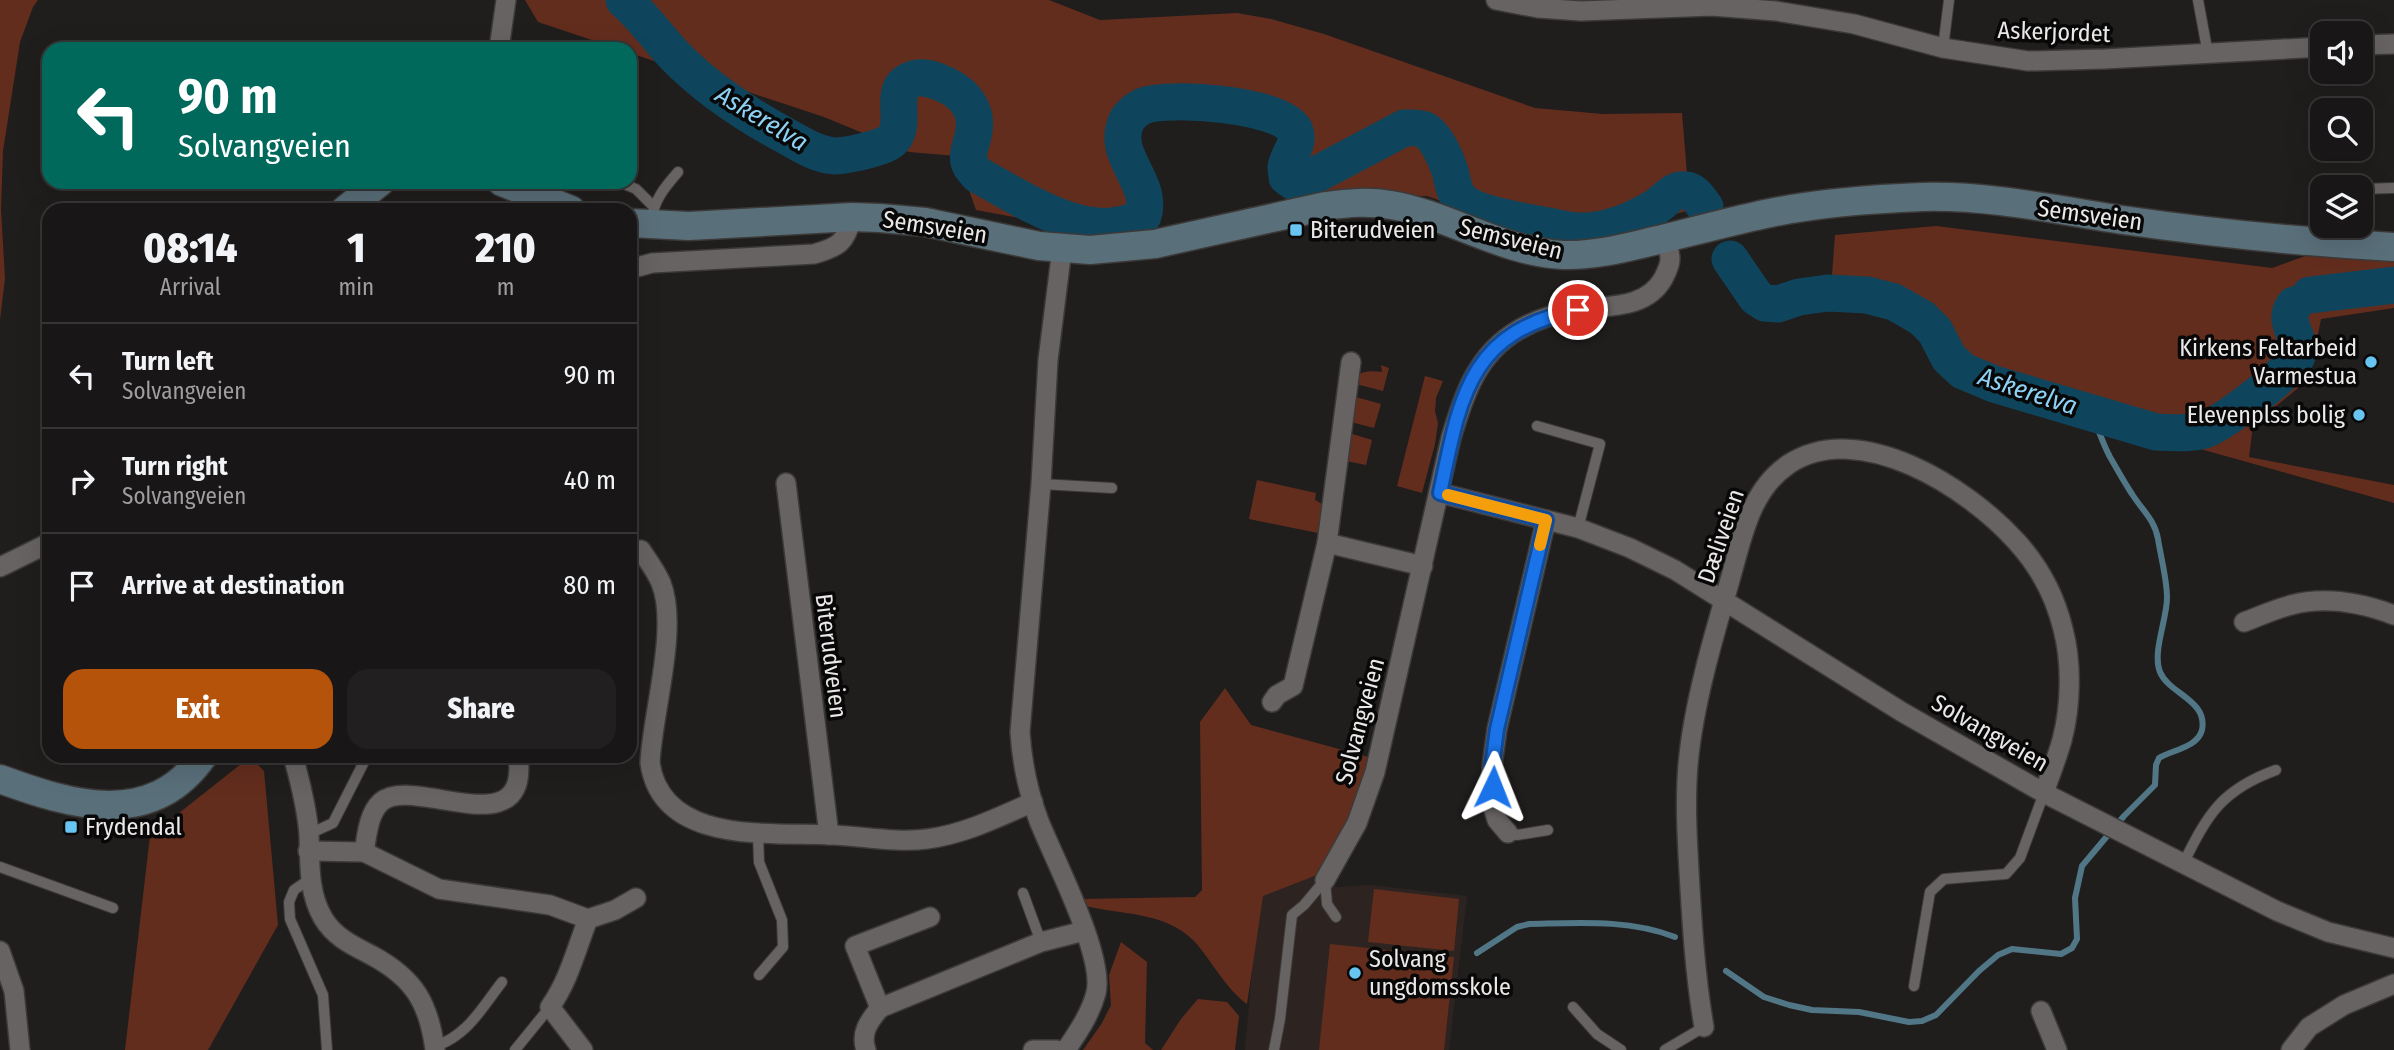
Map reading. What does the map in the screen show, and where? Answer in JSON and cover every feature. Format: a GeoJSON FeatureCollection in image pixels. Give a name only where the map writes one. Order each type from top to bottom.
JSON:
{"type":"FeatureCollection","features":[{"type":"Feature","properties":{"kind":"main road"},"geometry":{"type":"LineString","coordinates":[[354,203],[371,189]]}},
{"type":"Feature","properties":{"kind":"main road"},"geometry":{"type":"LineString","coordinates":[[519,189],[554,203]]}},
{"type":"Feature","properties":{"kind":"main road","name":"Semsveien"},"geometry":{"type":"LineString","coordinates":[[645,218],[727,225],[852,217],[926,222],[1062,249],[1090,250],[1155,244],[1351,202],[1393,205],[1486,237],[1561,255],[1598,254],[1770,213],[1839,203],[1925,197],[1994,201],[2185,229],[2307,243],[2394,247]]}},
{"type":"Feature","properties":{"kind":"main road"},"geometry":{"type":"LineString","coordinates":[[0,779],[32,791],[84,803],[128,806],[165,792],[181,781],[196,763]]}},
{"type":"Feature","properties":{"kind":"street"},"geometry":{"type":"LineString","coordinates":[[500,42],[506,0]]}},
{"type":"Feature","properties":{"kind":"street","name":"Askerjordet"},"geometry":{"type":"LineString","coordinates":[[1496,0],[1538,8],[1581,11],[1711,3],[1854,24],[1943,48],[2028,61],[2310,48]]}},
{"type":"Feature","properties":{"kind":"street"},"geometry":{"type":"LineString","coordinates":[[2373,45],[2394,44]]}},
{"type":"Feature","properties":{"kind":"street"},"geometry":{"type":"LineString","coordinates":[[637,268],[652,263],[814,254],[833,248],[848,235],[852,217]]}},
{"type":"Feature","properties":{"kind":"street","name":"Solvangveien"},"geometry":{"type":"LineString","coordinates":[[1325,880],[1357,823],[1375,772],[1451,438],[1468,384],[1495,347],[1532,322],[1553,315],[1623,305],[1640,300],[1651,293],[1661,283],[1671,262],[1666,238]]}},
{"type":"Feature","properties":{"kind":"street"},"geometry":{"type":"LineString","coordinates":[[1062,249],[1048,360],[1041,484],[1020,732],[1022,756],[1033,802],[1079,912],[1094,963],[1097,991],[1083,1025],[1066,1050]]}},
{"type":"Feature","properties":{"kind":"street"},"geometry":{"type":"LineString","coordinates":[[1272,702],[1293,686],[1327,543],[1351,362]]}},
{"type":"Feature","properties":{"kind":"street","name":"Dæliveien"},"geometry":{"type":"LineString","coordinates":[[1704,1027],[1696,977],[1690,889],[1686,819],[1688,764],[1700,697],[1744,531],[1764,487],[1792,462],[1807,455],[1853,449],[1901,460],[1939,480],[1983,510],[2015,540],[2039,571],[2055,602],[2064,632],[2067,657],[2067,707],[2062,739],[2044,793]]}},
{"type":"Feature","properties":{"kind":"street","name":"Biterudveien"},"geometry":{"type":"LineString","coordinates":[[786,483],[828,835]]}},
{"type":"Feature","properties":{"kind":"street","name":"Solvangveien"},"geometry":{"type":"LineString","coordinates":[[1440,493],[1578,528],[1630,548],[1724,600],[1902,712],[2044,793],[2277,911],[2328,932],[2394,947]]}},
{"type":"Feature","properties":{"kind":"street"},"geometry":{"type":"LineString","coordinates":[[1508,833],[1497,820],[1493,807],[1497,729],[1546,520]]}},
{"type":"Feature","properties":{"kind":"street"},"geometry":{"type":"LineString","coordinates":[[1327,543],[1423,566]]}},
{"type":"Feature","properties":{"kind":"street"},"geometry":{"type":"LineString","coordinates":[[0,567],[42,546]]}},
{"type":"Feature","properties":{"kind":"street"},"geometry":{"type":"LineString","coordinates":[[641,550],[660,581],[666,606],[663,664],[651,746],[652,779],[662,797],[677,812],[713,825],[758,834],[908,840],[927,839],[972,828],[1033,802]]}},
{"type":"Feature","properties":{"kind":"street"},"geometry":{"type":"LineString","coordinates":[[2244,622],[2293,604],[2332,601],[2362,604],[2394,615]]}},
{"type":"Feature","properties":{"kind":"street"},"geometry":{"type":"LineString","coordinates":[[295,763],[309,843],[310,879],[323,918],[342,941],[376,958],[407,981],[424,1003],[435,1049]]}},
{"type":"Feature","properties":{"kind":"street"},"geometry":{"type":"LineString","coordinates":[[364,852],[371,816],[382,801],[395,794],[477,805],[502,800],[516,789],[519,763]]}},
{"type":"Feature","properties":{"kind":"street"},"geometry":{"type":"LineString","coordinates":[[309,843],[364,852],[439,889],[550,905],[588,919],[615,910],[636,898]]}},
{"type":"Feature","properties":{"kind":"street"},"geometry":{"type":"LineString","coordinates":[[880,1008],[855,946],[930,916]]}},
{"type":"Feature","properties":{"kind":"street"},"geometry":{"type":"LineString","coordinates":[[583,1050],[550,1007],[560,993],[575,961],[588,919]]}},
{"type":"Feature","properties":{"kind":"street"},"geometry":{"type":"LineString","coordinates":[[866,1050],[863,1040],[868,1022],[880,1008],[1041,942],[1084,931]]}},
{"type":"Feature","properties":{"kind":"street"},"geometry":{"type":"LineString","coordinates":[[0,951],[14,991],[20,1050]]}},
{"type":"Feature","properties":{"kind":"street"},"geometry":{"type":"LineString","coordinates":[[2291,1050],[2309,1027],[2336,1010],[2394,985]]}},
{"type":"Feature","properties":{"kind":"street"},"geometry":{"type":"LineString","coordinates":[[2040,1011],[2057,1050]]}},
{"type":"Feature","properties":{"kind":"street"},"geometry":{"type":"LineString","coordinates":[[1033,1050],[1057,1050]]}},
{"type":"Feature","properties":{"kind":"lane"},"geometry":{"type":"LineString","coordinates":[[1943,48],[1949,0]]}},
{"type":"Feature","properties":{"kind":"lane"},"geometry":{"type":"LineString","coordinates":[[2198,0],[2208,54]]}},
{"type":"Feature","properties":{"kind":"lane"},"geometry":{"type":"LineString","coordinates":[[645,218],[678,172]]}},
{"type":"Feature","properties":{"kind":"lane"},"geometry":{"type":"LineString","coordinates":[[2373,189],[2394,188]]}},
{"type":"Feature","properties":{"kind":"lane"},"geometry":{"type":"LineString","coordinates":[[636,189],[645,218]]}},
{"type":"Feature","properties":{"kind":"lane"},"geometry":{"type":"LineString","coordinates":[[1537,426],[1600,444],[1578,528]]}},
{"type":"Feature","properties":{"kind":"lane"},"geometry":{"type":"LineString","coordinates":[[1041,484],[1112,488]]}},
{"type":"Feature","properties":{"kind":"lane"},"geometry":{"type":"LineString","coordinates":[[309,843],[333,823],[363,763]]}},
{"type":"Feature","properties":{"kind":"lane"},"geometry":{"type":"LineString","coordinates":[[2183,864],[2200,830],[2222,799],[2260,776],[2276,770]]}},
{"type":"Feature","properties":{"kind":"lane"},"geometry":{"type":"LineString","coordinates":[[1914,986],[1930,892],[1944,879],[2006,874],[2020,858],[2044,793]]}},
{"type":"Feature","properties":{"kind":"lane"},"geometry":{"type":"LineString","coordinates":[[1508,833],[1517,835],[1548,830]]}},
{"type":"Feature","properties":{"kind":"lane"},"geometry":{"type":"LineString","coordinates":[[758,834],[759,862],[782,919],[783,947],[759,975]]}},
{"type":"Feature","properties":{"kind":"lane"},"geometry":{"type":"LineString","coordinates":[[0,867],[113,908]]}},
{"type":"Feature","properties":{"kind":"lane"},"geometry":{"type":"LineString","coordinates":[[310,879],[294,890],[289,902],[290,919],[323,995],[327,1050]]}},
{"type":"Feature","properties":{"kind":"lane"},"geometry":{"type":"LineString","coordinates":[[1325,880],[1327,904],[1336,918]]}},
{"type":"Feature","properties":{"kind":"lane"},"geometry":{"type":"LineString","coordinates":[[1274,1050],[1292,915],[1325,880]]}},
{"type":"Feature","properties":{"kind":"lane"},"geometry":{"type":"LineString","coordinates":[[1023,893],[1041,942]]}},
{"type":"Feature","properties":{"kind":"lane"},"geometry":{"type":"LineString","coordinates":[[435,1049],[453,1041],[467,1028],[502,982]]}},
{"type":"Feature","properties":{"kind":"lane"},"geometry":{"type":"LineString","coordinates":[[515,1050],[550,1007]]}},
{"type":"Feature","properties":{"kind":"lane"},"geometry":{"type":"LineString","coordinates":[[1573,1007],[1597,1034],[1621,1050]]}},
{"type":"Feature","properties":{"kind":"lane","name":"Dæliveien"},"geometry":{"type":"LineString","coordinates":[[1665,1050],[1704,1027]]}},
{"type":"Feature","properties":{"kind":"shaded area"},"geometry":{"type":"Polygon","coordinates":[[[0,0],[38,0],[20,42],[3,151],[1,210],[5,278],[0,320],[0,0]]]}},
{"type":"Feature","properties":{"kind":"shaded area"},"geometry":{"type":"Polygon","coordinates":[[[525,0],[1049,0],[1100,20],[1237,13],[1271,19],[1324,34],[1535,108],[1603,114],[1682,113],[1690,210],[1593,237],[1520,229],[1427,196],[1297,193],[1287,174],[1295,134],[1284,119],[1252,108],[1233,105],[1148,104],[1132,114],[1125,124],[1122,136],[1128,159],[1143,193],[1143,216],[1062,226],[976,210],[957,156],[909,152],[824,117],[637,55],[637,42],[598,42],[538,22],[525,0]]]}},
{"type":"Feature","properties":{"kind":"shaded area"},"geometry":{"type":"Polygon","coordinates":[[[1936,226],[2272,268],[2305,256],[2394,259],[2394,308],[2321,319],[2309,379],[2253,425],[2249,457],[2394,485],[2394,503],[1942,377],[1913,305],[1831,288],[1835,235],[1936,226]]]}},
{"type":"Feature","properties":{"kind":"shaded area"},"geometry":{"type":"Polygon","coordinates":[[[1381,365],[1389,368],[1383,391],[1352,383],[1364,372],[1382,372],[1381,365]]]}},
{"type":"Feature","properties":{"kind":"shaded area"},"geometry":{"type":"Polygon","coordinates":[[[1425,376],[1443,381],[1436,398],[1438,423],[1435,444],[1422,493],[1397,486],[1425,376]]]}},
{"type":"Feature","properties":{"kind":"shaded area"},"geometry":{"type":"Polygon","coordinates":[[[1352,396],[1381,404],[1374,428],[1351,422],[1352,396]]]}},
{"type":"Feature","properties":{"kind":"shaded area"},"geometry":{"type":"Polygon","coordinates":[[[1346,432],[1372,440],[1366,465],[1346,461],[1346,432]]]}},
{"type":"Feature","properties":{"kind":"shaded area"},"geometry":{"type":"Polygon","coordinates":[[[1257,480],[1316,493],[1315,500],[1322,504],[1318,533],[1249,519],[1257,480]]]}},
{"type":"Feature","properties":{"kind":"shaded area"},"geometry":{"type":"Polygon","coordinates":[[[1225,688],[1251,725],[1372,758],[1359,804],[1317,875],[1263,896],[1247,1004],[1225,982],[1194,941],[1182,931],[1156,919],[1082,905],[1080,899],[1195,897],[1202,890],[1200,722],[1225,688]]]}},
{"type":"Feature","properties":{"kind":"shaded area"},"geometry":{"type":"Polygon","coordinates":[[[256,763],[264,771],[278,925],[208,1050],[125,1050],[150,836],[241,764],[256,763]]]}},
{"type":"Feature","properties":{"kind":"shaded area","name":"Solvang ungdomsskole"},"geometry":{"type":"Polygon","coordinates":[[[1314,877],[1336,887],[1371,885],[1467,896],[1449,1050],[1245,1050],[1260,880],[1314,877]]]}},
{"type":"Feature","properties":{"kind":"shaded area"},"geometry":{"type":"Polygon","coordinates":[[[1374,889],[1459,899],[1454,951],[1368,942],[1374,889]]]}},
{"type":"Feature","properties":{"kind":"shaded area"},"geometry":{"type":"Polygon","coordinates":[[[1121,942],[1147,962],[1145,1043],[1153,1050],[1083,1050],[1111,1005],[1109,975],[1121,942]]]}},
{"type":"Feature","properties":{"kind":"shaded area"},"geometry":{"type":"Polygon","coordinates":[[[1330,944],[1454,957],[1444,1050],[1319,1050],[1330,944]]]}},
{"type":"Feature","properties":{"kind":"shaded area"},"geometry":{"type":"Polygon","coordinates":[[[1198,999],[1227,1002],[1239,1016],[1235,1050],[1161,1050],[1181,1019],[1198,999]]]}},
{"type":"Feature","properties":{"kind":"waterway","name":"Askerelva"},"geometry":{"type":"LineString","coordinates":[[624,0],[674,55],[713,90],[756,119],[822,154],[847,155],[887,144],[899,126],[899,99],[904,85],[919,78],[946,85],[960,94],[973,112],[974,128],[969,159],[970,166],[978,175],[1037,207],[1080,223],[1102,226],[1123,224],[1143,216],[1143,193],[1124,148],[1125,125],[1132,114],[1143,106],[1175,102],[1198,102],[1248,109],[1270,114],[1286,122],[1296,136],[1286,167],[1287,177],[1294,182],[1304,181],[1404,128],[1414,128],[1425,130],[1437,142],[1458,197],[1469,206],[1494,215],[1586,231],[1633,219],[1681,190],[1692,192],[1705,207]]}},
{"type":"Feature","properties":{"kind":"waterway","name":"Askerelva"},"geometry":{"type":"LineString","coordinates":[[1730,259],[1756,297],[1765,303],[1778,304],[1799,297],[1828,293],[1867,295],[1894,302],[1922,318],[1935,331],[1949,358],[1963,371],[1994,384],[2156,432],[2192,432],[2213,426],[2255,397],[2282,374],[2297,356],[2297,343],[2290,318],[2294,305]]}},
{"type":"Feature","properties":{"kind":"waterway","name":"Askerelva"},"geometry":{"type":"LineString","coordinates":[[2310,295],[2394,285]]}},
{"type":"Feature","properties":{"kind":"waterway"},"geometry":{"type":"LineString","coordinates":[[1726,971],[1764,997],[1789,1005],[1812,1010],[1859,1012],[1909,1022],[1922,1021],[1936,1015],[1998,955],[2012,949],[2061,954],[2072,948],[2077,939],[2075,898],[2082,866],[2124,816],[2155,785],[2159,758],[2190,744],[2200,736],[2202,730],[2199,711],[2165,680],[2158,664],[2167,598],[2156,532],[2110,457],[2091,413]]}},
{"type":"Feature","properties":{"kind":"waterway"},"geometry":{"type":"LineString","coordinates":[[1477,953],[1517,927],[1529,924],[1622,925],[1675,937]]}},
{"type":"Feature","properties":{"kind":"slow traffic"},"geometry":{"type":"LineString","coordinates":[[1448,495],[1546,520],[1540,545]]}},
{"type":"Feature","properties":{"kind":"place","name":"Biterudveien"},"geometry":{"type":"Point","coordinates":[1296,230]}},
{"type":"Feature","properties":{"kind":"place","name":"Kirkens Feltarbeid Varmestua"},"geometry":{"type":"Point","coordinates":[2371,362]}},
{"type":"Feature","properties":{"kind":"place","name":"Elevenplss bolig"},"geometry":{"type":"Point","coordinates":[2359,415]}},
{"type":"Feature","properties":{"kind":"place","name":"Frydendal"},"geometry":{"type":"Point","coordinates":[71,827]}},
{"type":"Feature","properties":{"kind":"place","name":"Solvang ungdomsskole"},"geometry":{"type":"Point","coordinates":[1355,973]}},
{"type":"Feature","properties":{"kind":"route"},"geometry":{"type":"LineString","coordinates":[[1493,787],[1492,766],[1497,729],[1546,520],[1440,493],[1460,407],[1468,384],[1480,365],[1495,347],[1532,322],[1578,310]]}}]}
